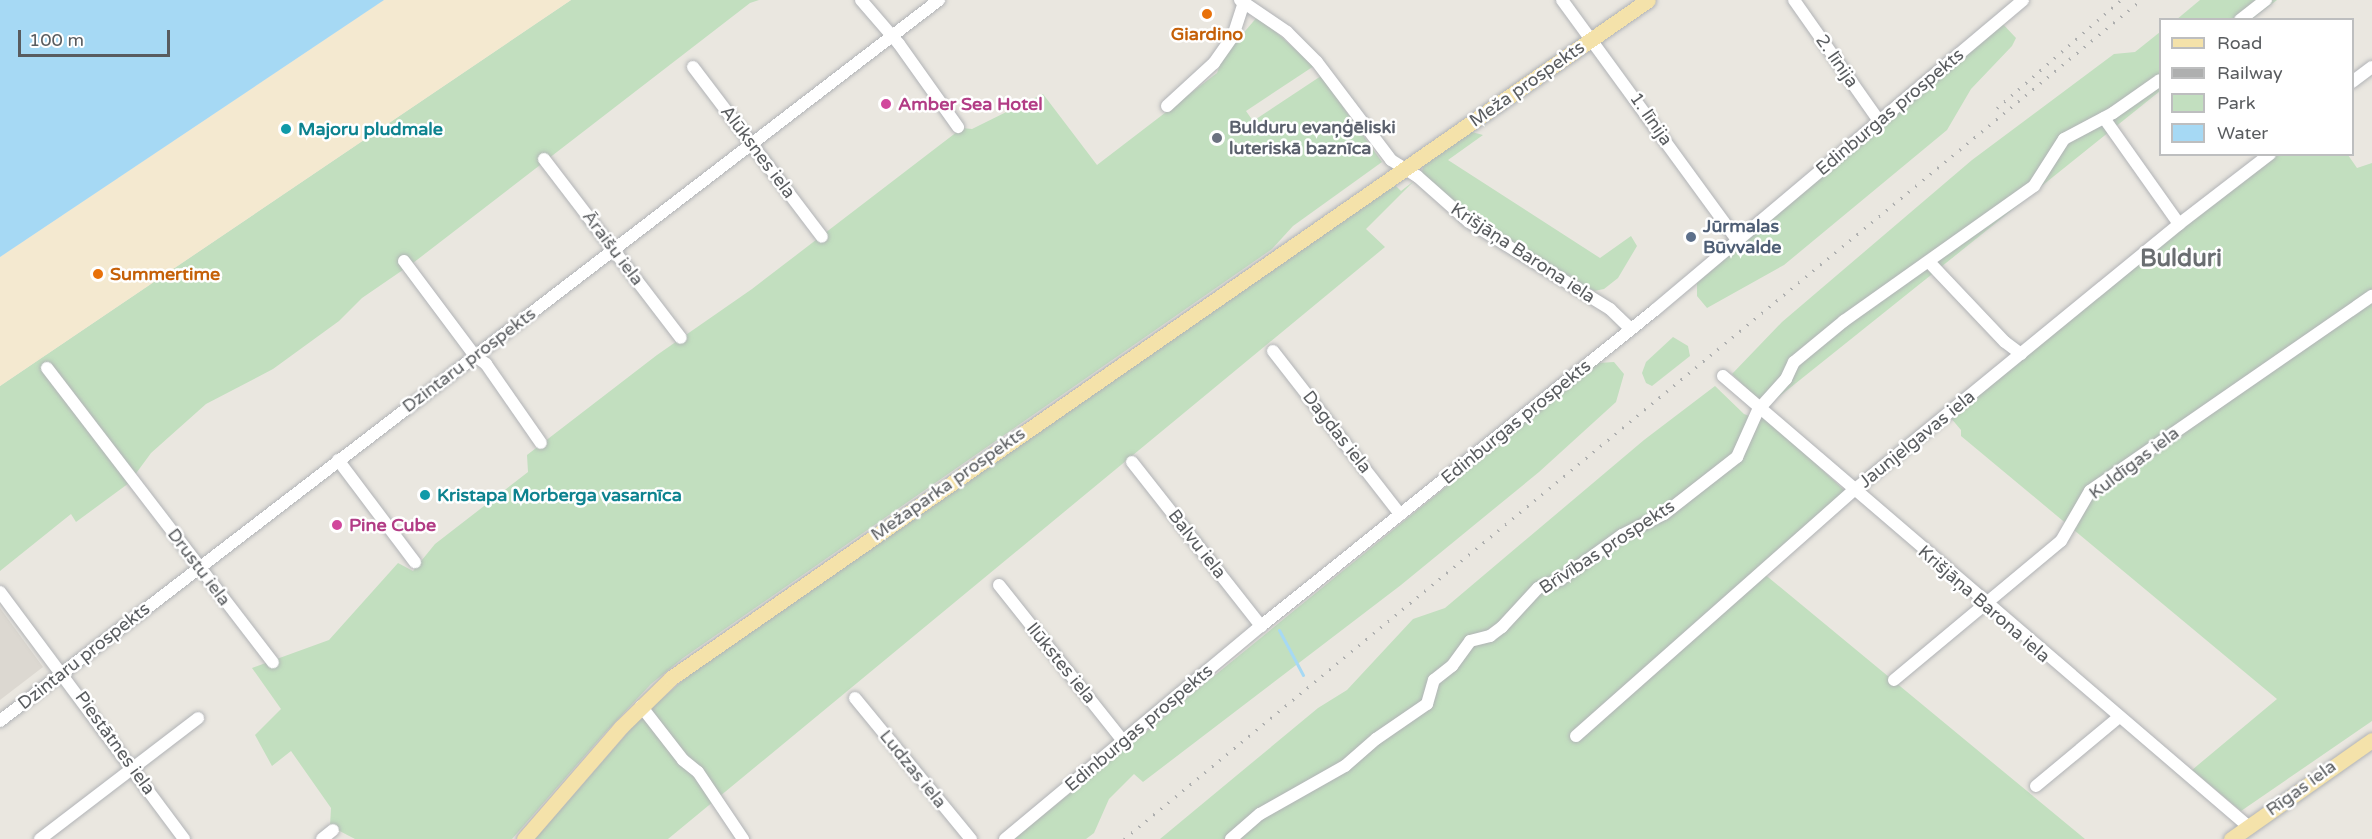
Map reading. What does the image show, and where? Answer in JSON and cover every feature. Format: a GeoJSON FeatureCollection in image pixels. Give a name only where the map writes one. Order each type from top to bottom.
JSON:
{"type":"FeatureCollection","features":[{"type":"Feature","properties":{"kind":"main road","name":"Meža prospekts"},"geometry":{"type":"LineString","coordinates":[[1405,168],[1648,0]]}},
{"type":"Feature","properties":{"kind":"main road","name":"Mežaparka prospekts"},"geometry":{"type":"LineString","coordinates":[[524,839],[641,706],[690,665],[1405,168]]}},
{"type":"Feature","properties":{"kind":"main road","name":"Rīgas iela"},"geometry":{"type":"LineString","coordinates":[[2232,839],[2372,740]]}},
{"type":"Feature","properties":{"kind":"street"},"geometry":{"type":"LineString","coordinates":[[861,0],[958,128]]}},
{"type":"Feature","properties":{"kind":"street","name":"Dzintaru prospekts"},"geometry":{"type":"LineString","coordinates":[[0,721],[939,0]]}},
{"type":"Feature","properties":{"kind":"street","name":"1. līnija"},"geometry":{"type":"LineString","coordinates":[[1562,0],[1593,38],[1737,240]]}},
{"type":"Feature","properties":{"kind":"street","name":"2. līnija"},"geometry":{"type":"LineString","coordinates":[[1794,0],[1879,121]]}},
{"type":"Feature","properties":{"kind":"street"},"geometry":{"type":"LineString","coordinates":[[2243,18],[2266,0]]}},
{"type":"Feature","properties":{"kind":"street"},"geometry":{"type":"LineString","coordinates":[[1167,106],[1214,63],[1233,36],[1244,1]]}},
{"type":"Feature","properties":{"kind":"street","name":"Krišjāņa Barona iela"},"geometry":{"type":"LineString","coordinates":[[1244,1],[1287,32],[1317,62],[1391,160],[1405,168],[1468,222],[1610,309],[1631,329]]}},
{"type":"Feature","properties":{"kind":"street","name":"Edinburgas prospekts"},"geometry":{"type":"LineString","coordinates":[[1005,839],[1262,626],[1631,329],[1879,121],[2015,3]]}},
{"type":"Feature","properties":{"kind":"street","name":"Alūksnes iela"},"geometry":{"type":"LineString","coordinates":[[693,67],[822,237]]}},
{"type":"Feature","properties":{"kind":"street"},"geometry":{"type":"LineString","coordinates":[[2354,80],[2372,67]]}},
{"type":"Feature","properties":{"kind":"street","name":"Brīvības prospekts"},"geometry":{"type":"LineString","coordinates":[[1231,839],[1260,814],[1345,766],[1427,704],[1434,680],[1452,666],[1470,641],[1490,636],[1538,588],[1561,579],[1622,535],[1664,514],[1737,457],[1758,410],[1785,379],[1794,362],[2034,186],[2064,139],[2103,118],[2159,81]]}},
{"type":"Feature","properties":{"kind":"street"},"geometry":{"type":"LineString","coordinates":[[2103,118],[2179,224]]}},
{"type":"Feature","properties":{"kind":"street","name":"Jaunjelgavas iela"},"geometry":{"type":"LineString","coordinates":[[1576,736],[1852,491],[2179,224],[2267,156]]}},
{"type":"Feature","properties":{"kind":"street","name":"Āraišu iela"},"geometry":{"type":"LineString","coordinates":[[544,159],[681,338]]}},
{"type":"Feature","properties":{"kind":"street"},"geometry":{"type":"LineString","coordinates":[[404,261],[475,356],[486,364],[541,443]]}},
{"type":"Feature","properties":{"kind":"street"},"geometry":{"type":"LineString","coordinates":[[1929,262],[2005,342],[2021,354]]}},
{"type":"Feature","properties":{"kind":"street","name":"Kuldīgas iela"},"geometry":{"type":"LineString","coordinates":[[1894,680],[2061,541],[2090,491],[2372,296]]}},
{"type":"Feature","properties":{"kind":"street","name":"Dagdas iela"},"geometry":{"type":"LineString","coordinates":[[1273,351],[1400,514]]}},
{"type":"Feature","properties":{"kind":"street","name":"Drustu iela"},"geometry":{"type":"LineString","coordinates":[[47,368],[273,662]]}},
{"type":"Feature","properties":{"kind":"street","name":"Krišjāņa Barona iela"},"geometry":{"type":"LineString","coordinates":[[1723,376],[1758,410],[1852,491],[2249,827]]}},
{"type":"Feature","properties":{"kind":"street"},"geometry":{"type":"LineString","coordinates":[[338,460],[415,562]]}},
{"type":"Feature","properties":{"kind":"street","name":"Balvu iela"},"geometry":{"type":"LineString","coordinates":[[1132,462],[1262,626]]}},
{"type":"Feature","properties":{"kind":"street","name":"Ilūkstes iela"},"geometry":{"type":"LineString","coordinates":[[999,585],[1123,741]]}},
{"type":"Feature","properties":{"kind":"street","name":"Piestātnes iela"},"geometry":{"type":"LineString","coordinates":[[0,592],[133,766],[184,839]]}},
{"type":"Feature","properties":{"kind":"street","name":"Ludzas iela"},"geometry":{"type":"LineString","coordinates":[[855,698],[971,839]]}},
{"type":"Feature","properties":{"kind":"street"},"geometry":{"type":"LineString","coordinates":[[641,706],[682,760],[698,772],[743,839]]}},
{"type":"Feature","properties":{"kind":"street"},"geometry":{"type":"LineString","coordinates":[[40,839],[198,718]]}},
{"type":"Feature","properties":{"kind":"street"},"geometry":{"type":"LineString","coordinates":[[2036,786],[2118,718]]}},
{"type":"Feature","properties":{"kind":"street"},"geometry":{"type":"LineString","coordinates":[[322,839],[333,830]]}},
{"type":"Feature","properties":{"kind":"shaded area"},"geometry":{"type":"Polygon","coordinates":[[[0,608],[43,667],[0,700],[0,608]]]}},
{"type":"Feature","properties":{"kind":"green space"},"geometry":{"type":"Polygon","coordinates":[[[571,0],[759,0],[750,3],[413,263],[362,298],[339,321],[273,369],[206,404],[151,453],[129,483],[76,522],[71,514],[0,571],[0,386],[571,0]]]}},
{"type":"Feature","properties":{"kind":"green space"},"geometry":{"type":"Polygon","coordinates":[[[2200,0],[2277,0],[2253,18],[2178,18],[2200,0]]]}},
{"type":"Feature","properties":{"kind":"green space"},"geometry":{"type":"Polygon","coordinates":[[[1258,16],[1314,66],[1246,111],[1253,121],[1321,76],[1382,162],[1293,226],[1272,249],[683,658],[651,684],[512,839],[355,839],[330,826],[331,808],[291,751],[272,766],[255,735],[281,709],[252,668],[329,640],[398,563],[413,571],[435,544],[528,472],[527,455],[657,355],[752,289],[962,128],[972,129],[1043,94],[1097,165],[1217,73],[1223,57],[1258,16]]]}},
{"type":"Feature","properties":{"kind":"green space"},"geometry":{"type":"Polygon","coordinates":[[[2001,22],[2016,38],[2012,46],[1971,89],[1947,130],[1784,265],[1707,308],[1697,296],[1697,283],[2001,22]]]}},
{"type":"Feature","properties":{"kind":"green space"},"geometry":{"type":"Polygon","coordinates":[[[2159,33],[2159,92],[1766,407],[1732,374],[1782,322],[1972,160],[2114,54],[2135,52],[2159,33]]]}},
{"type":"Feature","properties":{"kind":"green space"},"geometry":{"type":"Polygon","coordinates":[[[1472,132],[1483,135],[1448,160],[1600,258],[1631,236],[1637,246],[1618,278],[1604,289],[1594,291],[1474,221],[1422,173],[1423,166],[1472,132]]]}},
{"type":"Feature","properties":{"kind":"green space"},"geometry":{"type":"Polygon","coordinates":[[[2269,156],[2349,156],[2357,168],[2372,163],[2372,721],[2241,811],[2192,770],[2277,699],[1961,436],[1961,430],[1950,417],[2269,156]]]}},
{"type":"Feature","properties":{"kind":"green space"},"geometry":{"type":"Polygon","coordinates":[[[1414,181],[1366,229],[1385,247],[668,839],[535,839],[643,715],[704,662],[1395,185],[1401,191],[1414,181]]]}},
{"type":"Feature","properties":{"kind":"green space"},"geometry":{"type":"Polygon","coordinates":[[[1673,337],[1688,346],[1690,356],[1652,386],[1646,383],[1642,373],[1646,362],[1673,337]]]}},
{"type":"Feature","properties":{"kind":"green space"},"geometry":{"type":"Polygon","coordinates":[[[1614,362],[1624,374],[1616,402],[1539,472],[1401,585],[1143,782],[1134,774],[1109,799],[1094,833],[1086,839],[1014,839],[1598,363],[1614,362]]]}},
{"type":"Feature","properties":{"kind":"green space"},"geometry":{"type":"Polygon","coordinates":[[[1715,386],[1744,414],[1754,418],[1758,410],[1845,491],[1757,568],[2085,839],[1160,839],[1318,708],[1347,690],[1413,619],[1445,608],[1644,440],[1715,386]]]}},
{"type":"Feature","properties":{"kind":"sand","name":"Majoru pludmale"},"geometry":{"type":"Polygon","coordinates":[[[384,0],[571,0],[0,386],[0,257],[384,0]]]}},
{"type":"Feature","properties":{"kind":"water"},"geometry":{"type":"Polygon","coordinates":[[[0,0],[384,0],[0,257],[0,0]]]}},
{"type":"Feature","properties":{"kind":"waterway"},"geometry":{"type":"LineString","coordinates":[[1279,630],[1303,675]]}},
{"type":"Feature","properties":{"kind":"railway"},"geometry":{"type":"LineString","coordinates":[[1997,108],[2121,0]]}},
{"type":"Feature","properties":{"kind":"railway"},"geometry":{"type":"LineString","coordinates":[[1124,839],[2141,0]]}},
{"type":"Feature","properties":{"kind":"place","name":"Giardino"},"geometry":{"type":"Point","coordinates":[1207,14]}},
{"type":"Feature","properties":{"kind":"place","name":"Amber Sea Hotel"},"geometry":{"type":"Point","coordinates":[886,104]}},
{"type":"Feature","properties":{"kind":"place","name":"Majoru pludmale"},"geometry":{"type":"Point","coordinates":[286,129]}},
{"type":"Feature","properties":{"kind":"place","name":"Bulduru evaņģēliski luteriskā baznīca"},"geometry":{"type":"Point","coordinates":[1217,138]}},
{"type":"Feature","properties":{"kind":"place","name":"Jūrmalas Būvvalde"},"geometry":{"type":"Point","coordinates":[1691,237]}},
{"type":"Feature","properties":{"kind":"place","name":"Summertime"},"geometry":{"type":"Point","coordinates":[98,274]}},
{"type":"Feature","properties":{"kind":"place","name":"Kristapa Morberga vasarnīca"},"geometry":{"type":"Point","coordinates":[425,495]}},
{"type":"Feature","properties":{"kind":"place","name":"Pine Cube"},"geometry":{"type":"Point","coordinates":[337,525]}},
{"type":"Feature","properties":{"kind":"district","name":"Bulduri"},"geometry":{"type":"Point","coordinates":[2181,259]}}]}
